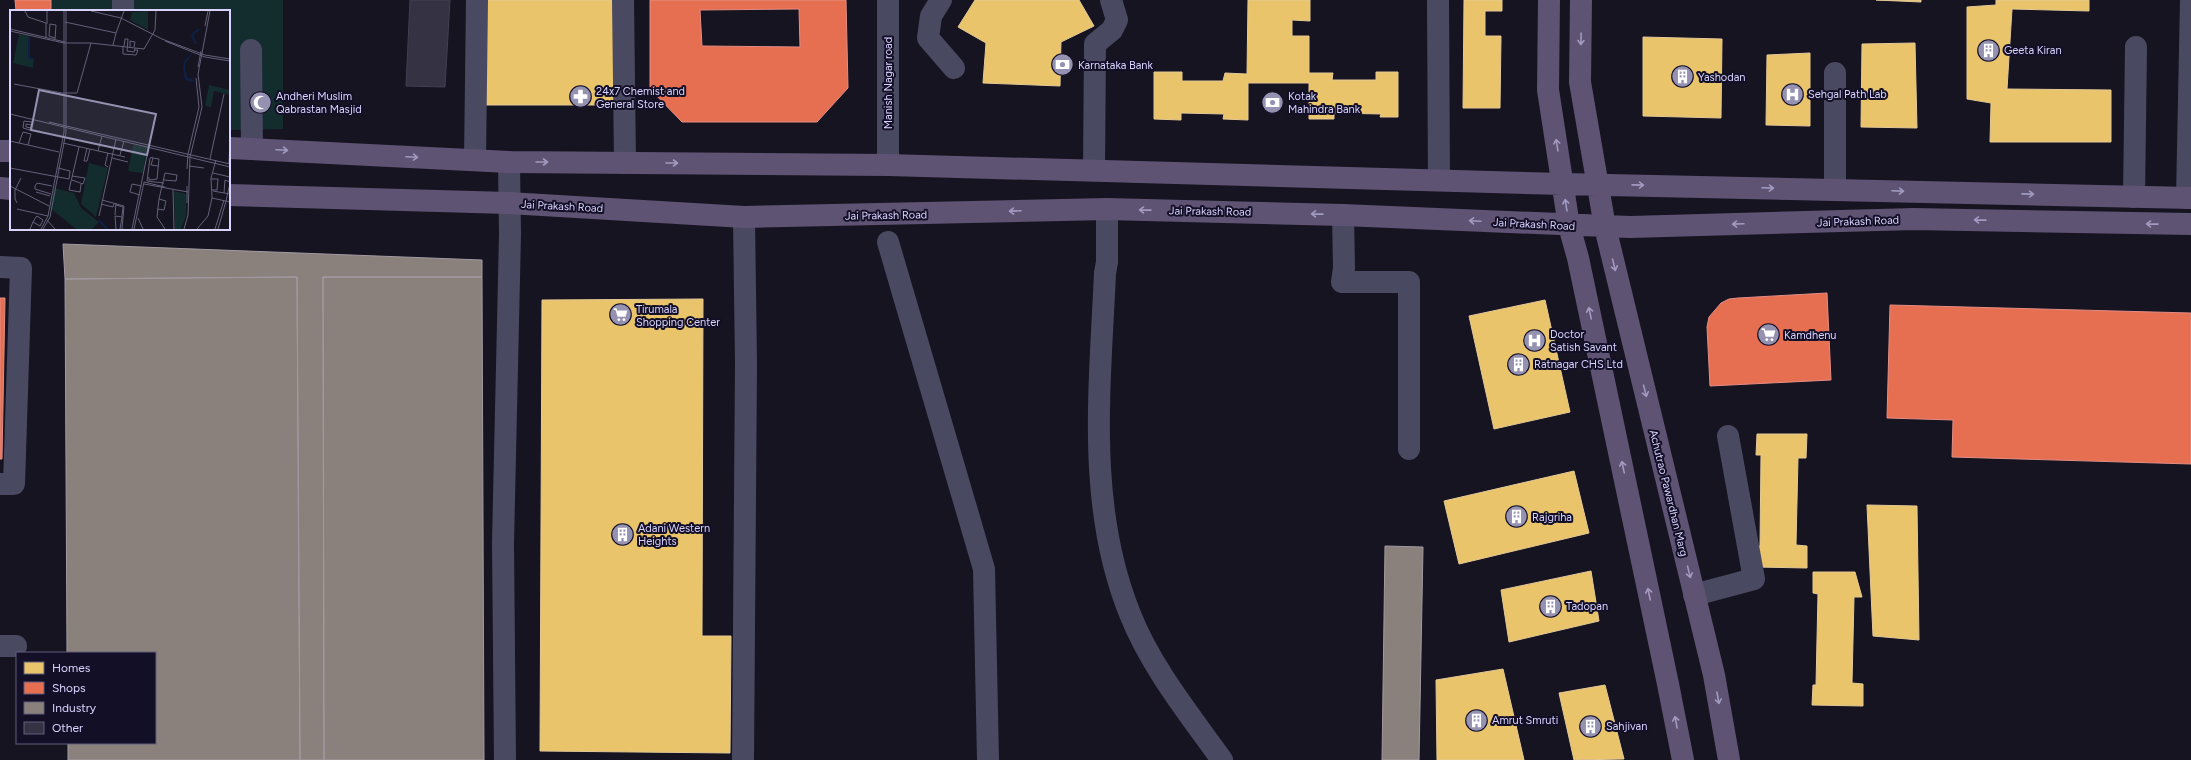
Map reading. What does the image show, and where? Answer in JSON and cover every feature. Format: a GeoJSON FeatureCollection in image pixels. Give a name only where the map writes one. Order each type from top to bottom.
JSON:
{"type":"FeatureCollection","features":[{"type":"Feature","properties":{"kind":"main road"},"geometry":{"type":"LineString","coordinates":[[1549,0],[1548,90],[1569,226],[1578,258],[1683,760]]}},
{"type":"Feature","properties":{"kind":"main road","name":"Achutrao Pawardhan Marg"},"geometry":{"type":"LineString","coordinates":[[1581,0],[1580,82],[1599,184],[1605,227],[1714,675],[1729,760]]}},
{"type":"Feature","properties":{"kind":"main road"},"geometry":{"type":"LineString","coordinates":[[230,148],[509,162],[888,165],[1563,184],[2189,198]]}},
{"type":"Feature","properties":{"kind":"main road"},"geometry":{"type":"LineString","coordinates":[[0,152],[10,151]]}},
{"type":"Feature","properties":{"kind":"main road"},"geometry":{"type":"LineString","coordinates":[[0,188],[10,189]]}},
{"type":"Feature","properties":{"kind":"main road","name":"Jai Prakash Road"},"geometry":{"type":"LineString","coordinates":[[230,195],[508,204],[744,217],[1107,209],[1343,215],[1605,227],[1914,219],[2191,224]]}},
{"type":"Feature","properties":{"kind":"street"},"geometry":{"type":"LineString","coordinates":[[475,160],[476,0]]}},
{"type":"Feature","properties":{"kind":"street"},"geometry":{"type":"LineString","coordinates":[[623,0],[625,163]]}},
{"type":"Feature","properties":{"kind":"street","name":"Manish Nagar road"},"geometry":{"type":"LineString","coordinates":[[888,0],[888,165]]}},
{"type":"Feature","properties":{"kind":"street"},"geometry":{"type":"LineString","coordinates":[[941,0],[931,16],[928,38],[954,68]]}},
{"type":"Feature","properties":{"kind":"street"},"geometry":{"type":"LineString","coordinates":[[1094,170],[1095,44],[1112,30],[1117,20],[1111,0]]}},
{"type":"Feature","properties":{"kind":"street"},"geometry":{"type":"LineString","coordinates":[[1438,0],[1439,180]]}},
{"type":"Feature","properties":{"kind":"street"},"geometry":{"type":"LineString","coordinates":[[2189,198],[2191,0]]}},
{"type":"Feature","properties":{"kind":"street"},"geometry":{"type":"LineString","coordinates":[[2134,197],[2136,47]]}},
{"type":"Feature","properties":{"kind":"street"},"geometry":{"type":"LineString","coordinates":[[250,50],[252,149]]}},
{"type":"Feature","properties":{"kind":"street"},"geometry":{"type":"LineString","coordinates":[[1835,74],[1835,190]]}},
{"type":"Feature","properties":{"kind":"street"},"geometry":{"type":"LineString","coordinates":[[0,146],[0,156]]}},
{"type":"Feature","properties":{"kind":"street"},"geometry":{"type":"LineString","coordinates":[[505,760],[503,543],[509,242],[509,162]]}},
{"type":"Feature","properties":{"kind":"street"},"geometry":{"type":"LineString","coordinates":[[1107,209],[1108,262],[1104,273],[1098,445],[1100,484],[1107,540],[1116,575],[1130,615],[1151,657],[1222,760]]}},
{"type":"Feature","properties":{"kind":"street"},"geometry":{"type":"LineString","coordinates":[[1343,215],[1344,268],[1342,282],[1409,282],[1409,449]]}},
{"type":"Feature","properties":{"kind":"street"},"geometry":{"type":"LineString","coordinates":[[743,760],[746,372],[744,217]]}},
{"type":"Feature","properties":{"kind":"street"},"geometry":{"type":"LineString","coordinates":[[888,242],[984,569],[988,760]]}},
{"type":"Feature","properties":{"kind":"street"},"geometry":{"type":"LineString","coordinates":[[0,267],[21,268],[14,484],[0,484]]}},
{"type":"Feature","properties":{"kind":"street"},"geometry":{"type":"LineString","coordinates":[[1694,595],[1754,579],[1728,436]]}},
{"type":"Feature","properties":{"kind":"green space"},"geometry":{"type":"Polygon","coordinates":[[[21,0],[283,0],[283,129],[230,130],[230,10],[22,10],[21,0]]]}},
{"type":"Feature","properties":{"kind":"building: Homes"},"geometry":{"type":"Polygon","coordinates":[[[487,0],[615,0],[615,105],[486,105],[487,0]]]}},
{"type":"Feature","properties":{"kind":"building: Homes"},"geometry":{"type":"Polygon","coordinates":[[[975,0],[1079,0],[1094,26],[1061,42],[1060,86],[983,83],[986,43],[958,27],[975,0]]]}},
{"type":"Feature","properties":{"kind":"building: Homes"},"geometry":{"type":"Polygon","coordinates":[[[1248,0],[1310,0],[1310,21],[1292,20],[1292,36],[1309,36],[1309,73],[1333,73],[1332,80],[1376,80],[1376,72],[1398,72],[1398,117],[1380,117],[1381,114],[1334,113],[1334,119],[1309,119],[1309,83],[1248,83],[1248,120],[1223,119],[1224,114],[1181,113],[1181,120],[1154,119],[1154,72],[1182,72],[1182,81],[1223,81],[1225,73],[1247,74],[1248,0]]]}},
{"type":"Feature","properties":{"kind":"building: Homes"},"geometry":{"type":"Polygon","coordinates":[[[1464,0],[1502,0],[1502,11],[1485,11],[1485,36],[1501,36],[1500,108],[1463,108],[1464,0]]]}},
{"type":"Feature","properties":{"kind":"building: Homes"},"geometry":{"type":"Polygon","coordinates":[[[1876,0],[1921,0],[1921,2],[1876,0]]]}},
{"type":"Feature","properties":{"kind":"building: Homes","name":"Geeta Kiran"},"geometry":{"type":"Polygon","coordinates":[[[1996,0],[2089,0],[2089,11],[2012,9],[2007,89],[2111,90],[2111,142],[1990,142],[1991,103],[1967,99],[1967,7],[1996,5],[1996,0]]]}},
{"type":"Feature","properties":{"kind":"building: Homes","name":"Yashodan"},"geometry":{"type":"Polygon","coordinates":[[[1643,37],[1722,39],[1721,118],[1643,116],[1643,37]]]}},
{"type":"Feature","properties":{"kind":"building: Homes"},"geometry":{"type":"Polygon","coordinates":[[[1915,43],[1917,128],[1861,127],[1862,44],[1915,43]]]}},
{"type":"Feature","properties":{"kind":"building: Homes"},"geometry":{"type":"Polygon","coordinates":[[[1810,53],[1810,126],[1766,125],[1767,55],[1810,53]]]}},
{"type":"Feature","properties":{"kind":"building: Homes","name":"Adani Western Heights"},"geometry":{"type":"Polygon","coordinates":[[[703,299],[702,636],[731,636],[730,753],[540,751],[542,300],[703,299]]]}},
{"type":"Feature","properties":{"kind":"building: Homes","name":"Ratnagar CHS Ltd"},"geometry":{"type":"Polygon","coordinates":[[[1545,300],[1570,412],[1494,429],[1469,316],[1545,300]]]}},
{"type":"Feature","properties":{"kind":"building: Homes"},"geometry":{"type":"Polygon","coordinates":[[[1757,434],[1807,434],[1806,458],[1798,458],[1796,545],[1807,546],[1807,568],[1756,567],[1756,547],[1760,546],[1761,455],[1756,455],[1757,434]]]}},
{"type":"Feature","properties":{"kind":"building: Homes","name":"Rajgriha"},"geometry":{"type":"Polygon","coordinates":[[[1574,471],[1589,533],[1459,564],[1444,501],[1574,471]]]}},
{"type":"Feature","properties":{"kind":"building: Homes"},"geometry":{"type":"Polygon","coordinates":[[[1867,505],[1917,506],[1919,640],[1873,636],[1867,505]]]}},
{"type":"Feature","properties":{"kind":"building: Homes","name":"Tadopan"},"geometry":{"type":"Polygon","coordinates":[[[1591,571],[1599,621],[1509,642],[1501,590],[1591,571]]]}},
{"type":"Feature","properties":{"kind":"building: Homes"},"geometry":{"type":"Polygon","coordinates":[[[1813,572],[1855,572],[1862,597],[1854,597],[1852,683],[1863,684],[1863,706],[1812,705],[1813,685],[1816,685],[1818,594],[1813,593],[1813,572]]]}},
{"type":"Feature","properties":{"kind":"building: Homes","name":"Amrut Smruti"},"geometry":{"type":"Polygon","coordinates":[[[1503,669],[1524,760],[1437,760],[1436,680],[1503,669]]]}},
{"type":"Feature","properties":{"kind":"building: Homes","name":"Sahjivan"},"geometry":{"type":"Polygon","coordinates":[[[1605,685],[1624,759],[1574,760],[1559,693],[1605,685]]]}},
{"type":"Feature","properties":{"kind":"building: Shops"},"geometry":{"type":"Polygon","coordinates":[[[15,0],[51,0],[51,10],[16,10],[15,0]]]}},
{"type":"Feature","properties":{"kind":"building: Shops"},"geometry":{"type":"Polygon","coordinates":[[[650,0],[846,0],[848,88],[817,122],[682,122],[650,89],[650,0]],[[799,9],[700,10],[702,46],[800,47],[799,9]]]}},
{"type":"Feature","properties":{"kind":"building: Shops","name":"Kamdhenu"},"geometry":{"type":"Polygon","coordinates":[[[1827,293],[1831,380],[1710,386],[1707,327],[1709,317],[1721,303],[1729,299],[1738,298],[1827,293]]]}},
{"type":"Feature","properties":{"kind":"building: Shops"},"geometry":{"type":"Polygon","coordinates":[[[0,298],[5,298],[2,459],[0,459],[0,298]]]}},
{"type":"Feature","properties":{"kind":"building: Shops"},"geometry":{"type":"Polygon","coordinates":[[[1890,305],[2191,313],[2191,464],[1952,457],[1953,420],[1887,418],[1890,305]]]}},
{"type":"Feature","properties":{"kind":"building: Industry"},"geometry":{"type":"Polygon","coordinates":[[[63,244],[482,260],[482,277],[323,277],[324,760],[300,760],[297,277],[65,279],[63,244]]]}},
{"type":"Feature","properties":{"kind":"building: Industry"},"geometry":{"type":"Polygon","coordinates":[[[297,277],[300,760],[68,760],[68,744],[156,744],[156,652],[67,652],[65,279],[297,277]]]}},
{"type":"Feature","properties":{"kind":"building: Industry"},"geometry":{"type":"Polygon","coordinates":[[[323,277],[482,277],[484,760],[324,760],[323,277]]]}},
{"type":"Feature","properties":{"kind":"building: Industry"},"geometry":{"type":"Polygon","coordinates":[[[1385,546],[1423,547],[1419,760],[1382,760],[1385,546]]]}},
{"type":"Feature","properties":{"kind":"building: Other"},"geometry":{"type":"Polygon","coordinates":[[[410,0],[450,0],[445,87],[406,86],[410,0]]]}},
{"type":"Feature","properties":{"kind":"place","name":"Geeta Kiran"},"geometry":{"type":"Point","coordinates":[1988,50]}},
{"type":"Feature","properties":{"kind":"place","name":"Karnataka Bank"},"geometry":{"type":"Point","coordinates":[1062,65]}},
{"type":"Feature","properties":{"kind":"place","name":"Yashodan"},"geometry":{"type":"Point","coordinates":[1682,77]}},
{"type":"Feature","properties":{"kind":"place","name":"Sehgal Path Lab"},"geometry":{"type":"Point","coordinates":[1793,94]}},
{"type":"Feature","properties":{"kind":"place","name":"24x7 Chemist and General Store"},"geometry":{"type":"Point","coordinates":[580,97]}},
{"type":"Feature","properties":{"kind":"place","name":"Andheri Muslim Qabrastan Masjid"},"geometry":{"type":"Point","coordinates":[260,102]}},
{"type":"Feature","properties":{"kind":"place","name":"Kotak Mahindra Bank"},"geometry":{"type":"Point","coordinates":[1273,102]}},
{"type":"Feature","properties":{"kind":"place","name":"Tirumala Shopping Center"},"geometry":{"type":"Point","coordinates":[620,315]}},
{"type":"Feature","properties":{"kind":"place","name":"Kamdhenu"},"geometry":{"type":"Point","coordinates":[1768,335]}},
{"type":"Feature","properties":{"kind":"place","name":"Doctor Satish Savant"},"geometry":{"type":"Point","coordinates":[1534,340]}},
{"type":"Feature","properties":{"kind":"place","name":"Ratnagar CHS Ltd"},"geometry":{"type":"Point","coordinates":[1519,364]}},
{"type":"Feature","properties":{"kind":"place","name":"Rajgriha"},"geometry":{"type":"Point","coordinates":[1516,517]}},
{"type":"Feature","properties":{"kind":"place","name":"Adani Western Heights"},"geometry":{"type":"Point","coordinates":[622,534]}},
{"type":"Feature","properties":{"kind":"place","name":"Tadopan"},"geometry":{"type":"Point","coordinates":[1550,606]}},
{"type":"Feature","properties":{"kind":"place","name":"Amrut Smruti"},"geometry":{"type":"Point","coordinates":[1476,720]}},
{"type":"Feature","properties":{"kind":"place","name":"Sahjivan"},"geometry":{"type":"Point","coordinates":[1591,726]}}]}
